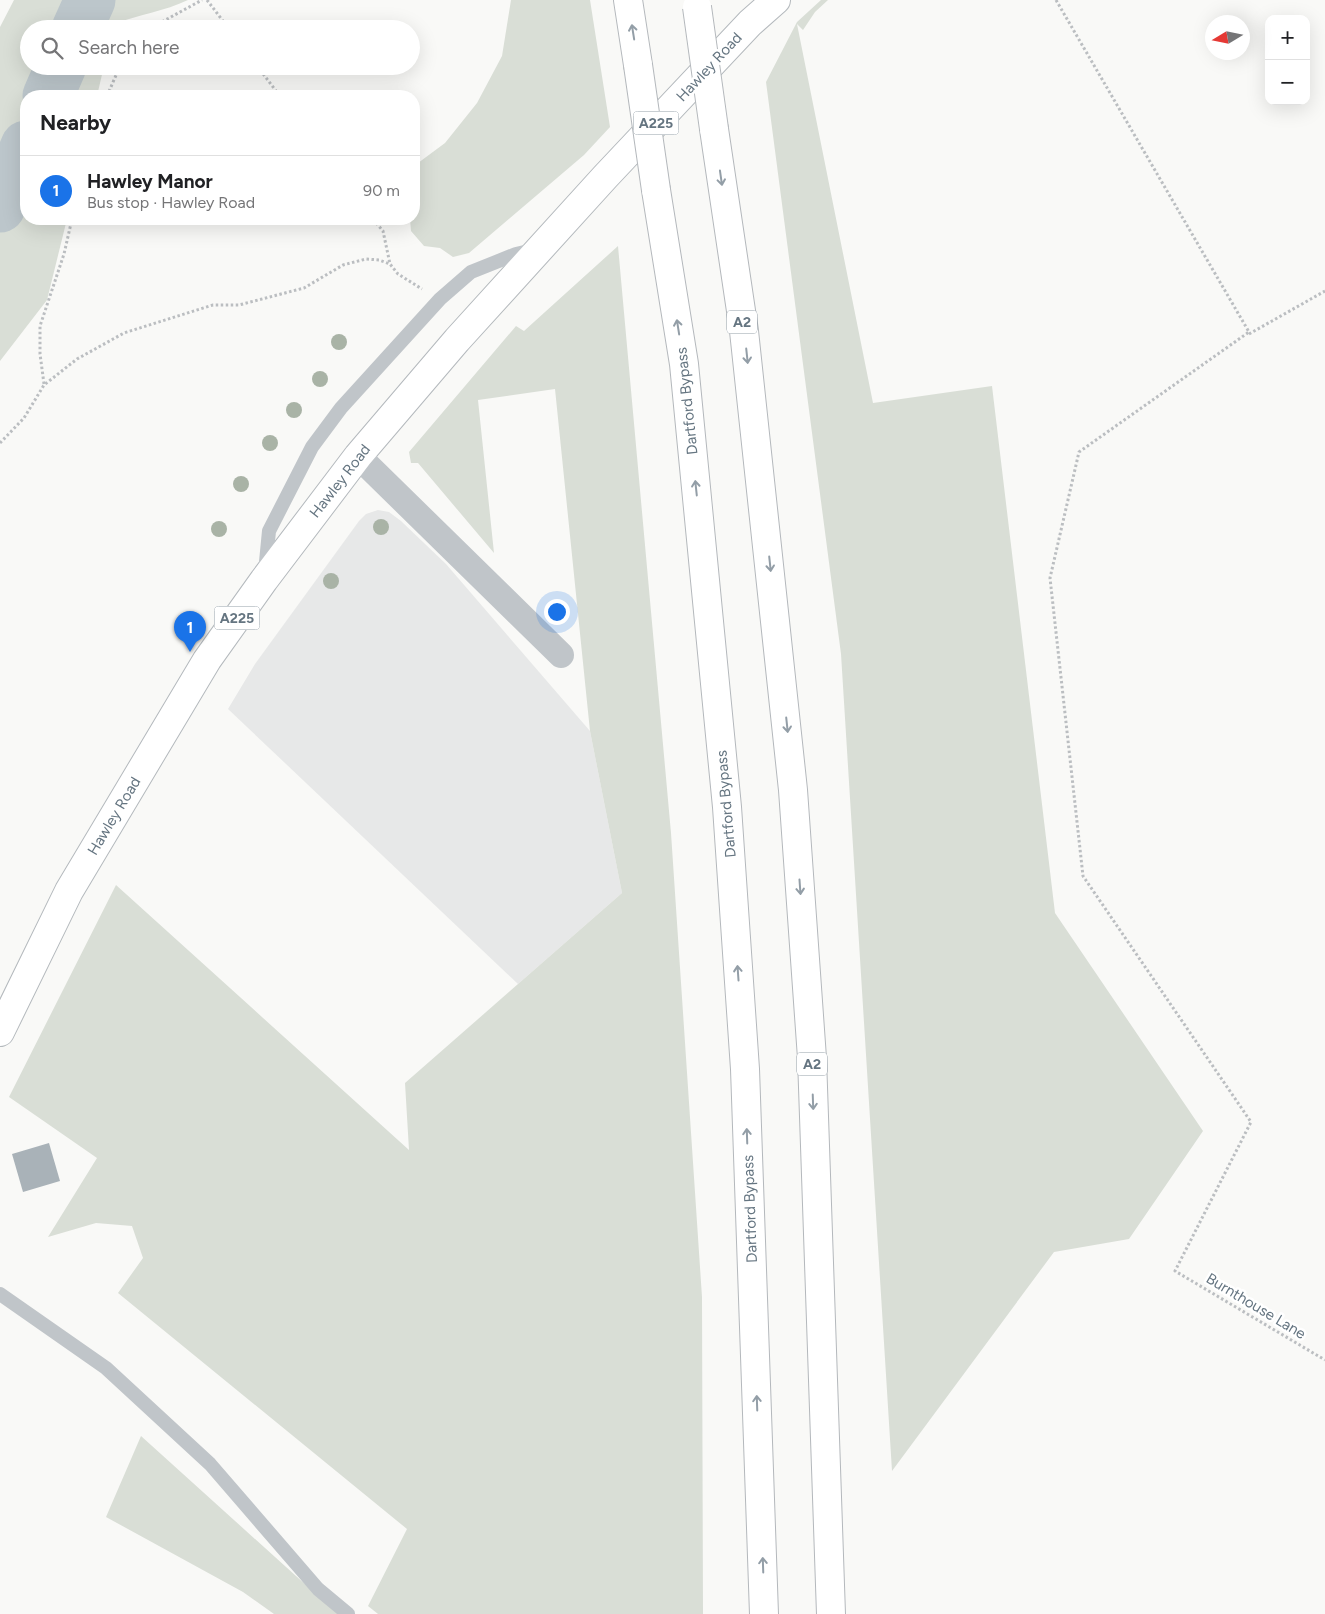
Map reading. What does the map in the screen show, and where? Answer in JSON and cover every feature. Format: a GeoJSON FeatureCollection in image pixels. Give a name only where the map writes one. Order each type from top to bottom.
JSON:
{"type":"FeatureCollection","features":[{"type":"Feature","properties":{"kind":"main road","name":"Dartford Bypass"},"geometry":{"type":"LineString","coordinates":[[628,0],[684,364],[727,807],[745,1069],[764,1614]]}},
{"type":"Feature","properties":{"kind":"main road","name":"Hawley Road"},"geometry":{"type":"LineString","coordinates":[[0,1032],[69,890],[207,660],[264,580],[358,456],[457,340],[539,249],[750,24],[776,0]]}},
{"type":"Feature","properties":{"kind":"main road","name":"A2"},"geometry":{"type":"LineString","coordinates":[[696,3],[744,331],[793,790],[812,1058],[831,1614]]}},
{"type":"Feature","properties":{"kind":"street"},"geometry":{"type":"LineString","coordinates":[[358,456],[561,655]]}},
{"type":"Feature","properties":{"kind":"lane"},"geometry":{"type":"LineString","coordinates":[[264,580],[269,532],[312,448],[341,408],[440,299],[471,272],[516,254],[539,249]]}},
{"type":"Feature","properties":{"kind":"lane"},"geometry":{"type":"LineString","coordinates":[[0,1294],[106,1368],[210,1464],[318,1589],[348,1614]]}},
{"type":"Feature","properties":{"kind":"path"},"geometry":{"type":"LineString","coordinates":[[165,20],[202,0]]}},
{"type":"Feature","properties":{"kind":"path"},"geometry":{"type":"LineString","coordinates":[[207,0],[222,20]]}},
{"type":"Feature","properties":{"kind":"path"},"geometry":{"type":"LineString","coordinates":[[1056,0],[1250,332],[1238,341]]}},
{"type":"Feature","properties":{"kind":"path"},"geometry":{"type":"LineString","coordinates":[[110,90],[116,75]]}},
{"type":"Feature","properties":{"kind":"path"},"geometry":{"type":"LineString","coordinates":[[264,75],[275,90]]}},
{"type":"Feature","properties":{"kind":"path"},"geometry":{"type":"LineString","coordinates":[[44,385],[40,354],[40,326],[64,254],[71,225]]}},
{"type":"Feature","properties":{"kind":"path"},"geometry":{"type":"LineString","coordinates":[[378,225],[383,231],[390,264]]}},
{"type":"Feature","properties":{"kind":"path"},"geometry":{"type":"LineString","coordinates":[[0,443],[24,418],[44,385],[77,359],[124,333],[213,305],[239,305],[304,288],[343,265],[366,259],[379,260],[390,264],[399,274],[440,299]]}},
{"type":"Feature","properties":{"kind":"path"},"geometry":{"type":"LineString","coordinates":[[1238,341],[1325,291]]}},
{"type":"Feature","properties":{"kind":"path","name":"Burnthouse Lane"},"geometry":{"type":"LineString","coordinates":[[1238,341],[1079,452],[1050,578],[1083,876],[1251,1122],[1175,1271],[1325,1360]]}},
{"type":"Feature","properties":{"kind":"shaded area"},"geometry":{"type":"Polygon","coordinates":[[[14,0],[188,0],[126,20],[20,20],[20,75],[102,75],[98,90],[20,90],[20,225],[66,225],[47,300],[0,361],[0,27],[14,0]]]}},
{"type":"Feature","properties":{"kind":"shaded area"},"geometry":{"type":"Polygon","coordinates":[[[511,0],[590,0],[610,127],[584,155],[469,253],[453,257],[440,248],[424,246],[411,231],[410,225],[420,225],[420,162],[445,143],[477,103],[502,56],[511,0]]]}},
{"type":"Feature","properties":{"kind":"shaded area"},"geometry":{"type":"Polygon","coordinates":[[[821,0],[828,0],[815,12],[803,30],[797,24],[873,403],[992,386],[1055,913],[1203,1131],[1129,1239],[1054,1252],[892,1471],[841,654],[766,82],[797,22],[821,0]]]}},
{"type":"Feature","properties":{"kind":"shaded area"},"geometry":{"type":"Polygon","coordinates":[[[618,246],[671,833],[702,1297],[703,1614],[378,1614],[368,1606],[407,1529],[118,1293],[143,1258],[132,1226],[96,1223],[48,1237],[97,1158],[9,1097],[116,885],[409,1150],[405,1083],[622,893],[590,731],[555,389],[478,400],[494,553],[418,463],[411,463],[409,452],[516,326],[524,331],[618,246]]]}},
{"type":"Feature","properties":{"kind":"shaded area"},"geometry":{"type":"Polygon","coordinates":[[[378,510],[389,512],[401,521],[446,564],[590,731],[622,893],[518,984],[228,709],[255,664],[359,521],[366,514],[378,510]]]}},
{"type":"Feature","properties":{"kind":"shaded area"},"geometry":{"type":"Polygon","coordinates":[[[141,1436],[338,1614],[274,1614],[243,1592],[106,1517],[141,1436]]]}},
{"type":"Feature","properties":{"kind":"building"},"geometry":{"type":"Polygon","coordinates":[[[49,1143],[60,1181],[23,1192],[12,1154],[49,1143]]]}},
{"type":"Feature","properties":{"kind":"waterway"},"geometry":{"type":"LineString","coordinates":[[81,20],[90,0]]}},
{"type":"Feature","properties":{"kind":"waterway"},"geometry":{"type":"LineString","coordinates":[[51,90],[57,75]]}},
{"type":"Feature","properties":{"kind":"waterway"},"geometry":{"type":"LineString","coordinates":[[0,207],[20,160]]}},
{"type":"Feature","properties":{"kind":"place","name":"Hawley Manor"},"geometry":{"type":"Point","coordinates":[190,652]}}]}
